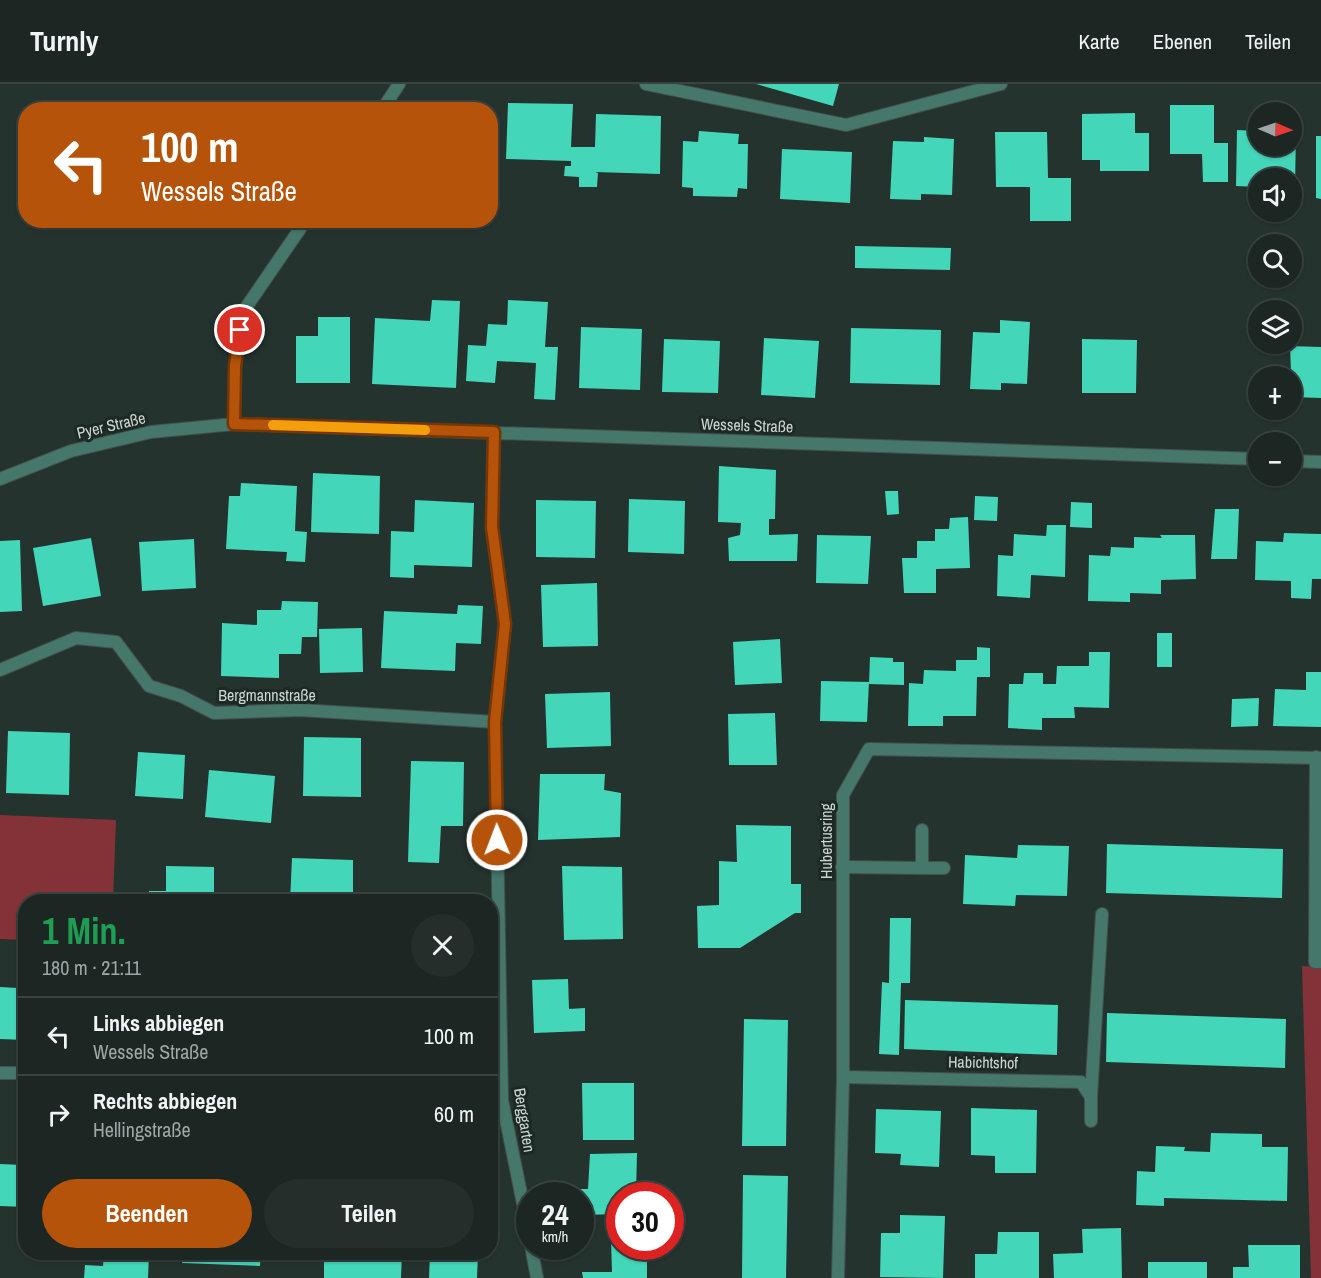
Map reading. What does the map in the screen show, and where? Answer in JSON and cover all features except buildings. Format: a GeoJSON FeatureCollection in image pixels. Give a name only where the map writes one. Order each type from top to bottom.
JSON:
{"type":"FeatureCollection","features":[{"type":"Feature","properties":{"kind":"street"},"geometry":{"type":"LineString","coordinates":[[387,102],[399,84]]}},
{"type":"Feature","properties":{"kind":"street"},"geometry":{"type":"LineString","coordinates":[[646,84],[846,124],[996,85]]}},
{"type":"Feature","properties":{"kind":"street"},"geometry":{"type":"LineString","coordinates":[[234,424],[235,366],[243,312],[301,228]]}},
{"type":"Feature","properties":{"kind":"street","name":"Wessels Straße"},"geometry":{"type":"LineString","coordinates":[[234,424],[1248,459]]}},
{"type":"Feature","properties":{"kind":"street","name":"Pyer Straße"},"geometry":{"type":"LineString","coordinates":[[0,479],[71,451],[151,432],[234,424]]}},
{"type":"Feature","properties":{"kind":"street","name":"Berggarten"},"geometry":{"type":"LineString","coordinates":[[494,432],[492,527],[505,624],[495,722],[502,1100],[519,1182]]}},
{"type":"Feature","properties":{"kind":"street"},"geometry":{"type":"LineString","coordinates":[[1302,461],[1321,462]]}},
{"type":"Feature","properties":{"kind":"street","name":"Bergmannstraße"},"geometry":{"type":"LineString","coordinates":[[0,670],[76,638],[116,642],[149,686],[181,696],[214,713],[300,710],[495,722]]}},
{"type":"Feature","properties":{"kind":"street","name":"Hubertusring"},"geometry":{"type":"LineString","coordinates":[[838,1278],[843,1077],[843,795],[869,749],[1318,758],[1315,962],[1321,962]]}},
{"type":"Feature","properties":{"kind":"street"},"geometry":{"type":"LineString","coordinates":[[922,830],[922,868]]}},
{"type":"Feature","properties":{"kind":"street"},"geometry":{"type":"LineString","coordinates":[[842,867],[944,868]]}},
{"type":"Feature","properties":{"kind":"street"},"geometry":{"type":"LineString","coordinates":[[1090,1121],[1102,914]]}},
{"type":"Feature","properties":{"kind":"street"},"geometry":{"type":"LineString","coordinates":[[0,1073],[18,1073]]}},
{"type":"Feature","properties":{"kind":"street","name":"Habichtshof"},"geometry":{"type":"LineString","coordinates":[[843,1077],[1081,1082],[1091,1097]]}},
{"type":"Feature","properties":{"kind":"street"},"geometry":{"type":"LineString","coordinates":[[534,1260],[537,1278]]}},
{"type":"Feature","properties":{"kind":"shaded area"},"geometry":{"type":"Polygon","coordinates":[[[0,815],[116,820],[113,894],[18,894],[18,940],[0,939],[0,815]]]}},
{"type":"Feature","properties":{"kind":"shaded area"},"geometry":{"type":"Polygon","coordinates":[[[1302,966],[1321,967],[1321,1278],[1311,1278],[1302,966]]]}},
{"type":"Feature","properties":{"kind":"slow traffic"},"geometry":{"type":"LineString","coordinates":[[273,425],[425,430]]}},
{"type":"Feature","properties":{"kind":"route"},"geometry":{"type":"LineString","coordinates":[[240,330],[235,366],[234,424],[494,432],[492,527],[505,624],[495,722],[497,840]]}}]}
